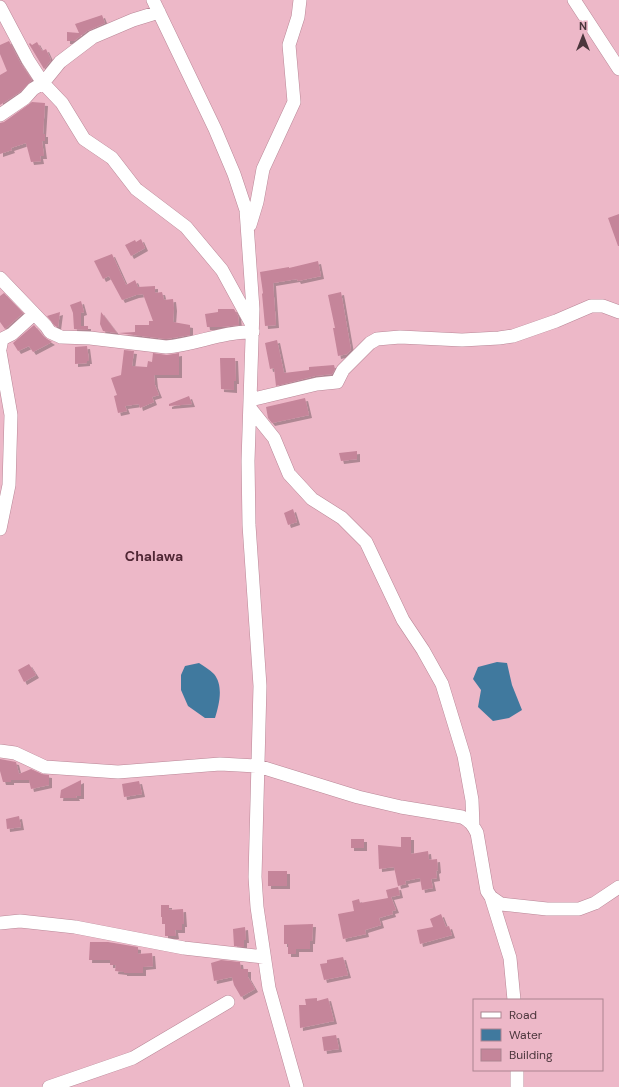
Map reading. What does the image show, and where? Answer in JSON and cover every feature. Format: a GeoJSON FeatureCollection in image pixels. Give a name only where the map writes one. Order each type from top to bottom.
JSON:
{"type":"FeatureCollection","features":[{"type":"Feature","properties":{"kind":"street"},"geometry":{"type":"LineString","coordinates":[[248,230],[257,202],[263,169],[294,102],[289,45],[298,17],[300,0]]}},
{"type":"Feature","properties":{"kind":"street"},"geometry":{"type":"LineString","coordinates":[[574,0],[619,69]]}},
{"type":"Feature","properties":{"kind":"street"},"geometry":{"type":"LineString","coordinates":[[0,115],[25,98],[33,89],[43,83],[60,62],[93,37],[133,20],[156,6],[215,129],[234,174],[246,210],[253,309],[248,460],[249,525],[260,686],[256,877],[257,907],[268,988],[297,1087]]}},
{"type":"Feature","properties":{"kind":"street"},"geometry":{"type":"LineString","coordinates":[[0,7],[22,50],[43,83],[62,103],[84,138],[112,158],[136,189],[191,232],[222,270],[253,329]]}},
{"type":"Feature","properties":{"kind":"street"},"geometry":{"type":"LineString","coordinates":[[0,278],[50,332],[60,337],[84,337],[160,347],[175,347],[229,333],[253,329]]}},
{"type":"Feature","properties":{"kind":"street"},"geometry":{"type":"LineString","coordinates":[[250,404],[317,384],[337,382],[343,370],[370,343],[376,340],[400,337],[462,340],[499,338],[513,336],[556,321],[591,306],[603,306],[619,312]]}},
{"type":"Feature","properties":{"kind":"street"},"geometry":{"type":"LineString","coordinates":[[0,529],[9,485],[11,423],[8,394],[0,350],[2,339],[12,334],[34,314]]}},
{"type":"Feature","properties":{"kind":"street"},"geometry":{"type":"LineString","coordinates":[[250,404],[274,438],[289,474],[312,499],[342,518],[366,542],[403,620],[423,650],[442,684],[464,756],[472,800],[473,826]]}},
{"type":"Feature","properties":{"kind":"street"},"geometry":{"type":"LineString","coordinates":[[0,750],[15,753],[45,767],[118,772],[220,764],[258,766],[358,797],[401,807],[462,817],[469,820],[477,833],[487,891],[491,897],[510,958],[514,999]]}},
{"type":"Feature","properties":{"kind":"street"},"geometry":{"type":"LineString","coordinates":[[491,897],[501,904],[547,909],[579,909],[595,903],[619,886]]}},
{"type":"Feature","properties":{"kind":"street"},"geometry":{"type":"LineString","coordinates":[[0,923],[20,921],[76,927],[184,948],[264,956]]}},
{"type":"Feature","properties":{"kind":"street"},"geometry":{"type":"LineString","coordinates":[[49,1087],[133,1058],[228,1002]]}},
{"type":"Feature","properties":{"kind":"street"},"geometry":{"type":"LineString","coordinates":[[517,1087],[518,1071]]}},
{"type":"Feature","properties":{"kind":"water"},"geometry":{"type":"Polygon","coordinates":[[[497,662],[507,663],[512,685],[522,710],[509,718],[493,721],[478,707],[481,690],[473,679],[478,667],[497,662]]]}},
{"type":"Feature","properties":{"kind":"water"},"geometry":{"type":"Polygon","coordinates":[[[199,663],[214,674],[219,684],[220,696],[215,718],[205,718],[188,706],[181,690],[181,675],[185,666],[199,663]]]}},
{"type":"Feature","properties":{"kind":"building"},"geometry":{"type":"Polygon","coordinates":[[[102,15],[105,23],[87,31],[74,41],[67,41],[67,32],[79,33],[75,24],[102,15]]]}},
{"type":"Feature","properties":{"kind":"building"},"geometry":{"type":"Polygon","coordinates":[[[9,41],[21,64],[32,80],[20,92],[0,105],[0,75],[7,71],[0,54],[0,45],[9,41]]]}},
{"type":"Feature","properties":{"kind":"building"},"geometry":{"type":"Polygon","coordinates":[[[37,42],[42,51],[46,49],[51,60],[44,69],[29,44],[30,43],[32,45],[37,42]]]}},
{"type":"Feature","properties":{"kind":"building"},"geometry":{"type":"Polygon","coordinates":[[[32,102],[45,103],[43,134],[45,134],[45,141],[42,141],[44,156],[40,156],[41,161],[31,162],[26,143],[11,148],[12,150],[0,154],[0,123],[4,122],[32,102]]]}},
{"type":"Feature","properties":{"kind":"building"},"geometry":{"type":"Polygon","coordinates":[[[619,214],[619,246],[618,246],[608,218],[619,214]]]}},
{"type":"Feature","properties":{"kind":"building"},"geometry":{"type":"Polygon","coordinates":[[[141,239],[145,248],[131,256],[125,245],[141,239]]]}},
{"type":"Feature","properties":{"kind":"building"},"geometry":{"type":"Polygon","coordinates":[[[112,254],[126,285],[135,280],[138,287],[155,286],[155,293],[162,292],[164,300],[173,299],[173,322],[190,325],[190,335],[166,339],[118,333],[135,332],[135,325],[149,325],[149,321],[153,321],[143,294],[122,300],[109,276],[103,279],[94,261],[112,254]]]}},
{"type":"Feature","properties":{"kind":"building"},"geometry":{"type":"Polygon","coordinates":[[[318,261],[321,276],[298,281],[297,279],[273,283],[276,325],[265,326],[260,272],[289,268],[318,261]]]}},
{"type":"Feature","properties":{"kind":"building"},"geometry":{"type":"Polygon","coordinates":[[[341,292],[351,350],[347,354],[338,356],[333,328],[335,328],[328,295],[341,292]]]}},
{"type":"Feature","properties":{"kind":"building"},"geometry":{"type":"Polygon","coordinates":[[[4,293],[23,313],[5,329],[0,322],[0,296],[4,293]]]}},
{"type":"Feature","properties":{"kind":"building"},"geometry":{"type":"Polygon","coordinates":[[[81,301],[84,312],[81,313],[81,326],[88,326],[88,330],[74,329],[73,313],[70,305],[81,301]]]}},
{"type":"Feature","properties":{"kind":"building"},"geometry":{"type":"Polygon","coordinates":[[[218,309],[234,309],[238,316],[239,325],[207,327],[205,314],[218,312],[218,309]]]}},
{"type":"Feature","properties":{"kind":"building"},"geometry":{"type":"Polygon","coordinates":[[[60,312],[58,327],[55,326],[47,316],[60,312]]]}},
{"type":"Feature","properties":{"kind":"building"},"geometry":{"type":"Polygon","coordinates":[[[101,312],[117,333],[103,331],[100,324],[101,312]]]}},
{"type":"Feature","properties":{"kind":"building"},"geometry":{"type":"Polygon","coordinates":[[[34,325],[44,337],[52,342],[33,352],[29,346],[18,351],[13,343],[34,325]]]}},
{"type":"Feature","properties":{"kind":"building"},"geometry":{"type":"Polygon","coordinates":[[[277,340],[284,373],[309,370],[309,367],[334,365],[335,369],[332,374],[315,376],[276,386],[274,368],[270,369],[265,343],[277,340]]]}},
{"type":"Feature","properties":{"kind":"building"},"geometry":{"type":"Polygon","coordinates":[[[87,346],[89,361],[87,361],[87,363],[75,364],[75,347],[87,346]]]}},
{"type":"Feature","properties":{"kind":"building"},"geometry":{"type":"Polygon","coordinates":[[[124,350],[134,351],[132,366],[147,367],[148,361],[152,362],[153,353],[167,355],[179,353],[179,375],[154,375],[155,385],[159,395],[152,397],[154,402],[140,408],[139,404],[125,406],[127,411],[118,413],[114,396],[117,395],[111,378],[121,375],[124,350]]]}},
{"type":"Feature","properties":{"kind":"building"},"geometry":{"type":"Polygon","coordinates":[[[220,358],[235,358],[236,381],[234,381],[234,390],[221,389],[220,358]]]}},
{"type":"Feature","properties":{"kind":"building"},"geometry":{"type":"Polygon","coordinates":[[[189,396],[192,404],[169,406],[169,404],[189,396]]]}},
{"type":"Feature","properties":{"kind":"building"},"geometry":{"type":"Polygon","coordinates":[[[305,398],[309,415],[272,423],[268,418],[266,407],[305,398]]]}},
{"type":"Feature","properties":{"kind":"building"},"geometry":{"type":"Polygon","coordinates":[[[357,451],[357,459],[341,461],[339,453],[357,451]]]}},
{"type":"Feature","properties":{"kind":"building"},"geometry":{"type":"Polygon","coordinates":[[[293,509],[297,522],[288,525],[284,513],[293,509]]]}},
{"type":"Feature","properties":{"kind":"building"},"geometry":{"type":"Polygon","coordinates":[[[29,664],[36,675],[24,682],[18,670],[29,664]]]}},
{"type":"Feature","properties":{"kind":"building"},"geometry":{"type":"Polygon","coordinates":[[[0,759],[16,762],[19,774],[31,769],[42,774],[49,775],[49,785],[31,789],[29,780],[11,780],[11,782],[3,782],[0,771],[0,759]]]}},
{"type":"Feature","properties":{"kind":"building"},"geometry":{"type":"Polygon","coordinates":[[[81,780],[81,796],[76,796],[77,798],[60,798],[61,790],[81,780]]]}},
{"type":"Feature","properties":{"kind":"building"},"geometry":{"type":"Polygon","coordinates":[[[139,781],[142,794],[124,797],[122,784],[139,781]]]}},
{"type":"Feature","properties":{"kind":"building"},"geometry":{"type":"Polygon","coordinates":[[[19,816],[21,827],[7,829],[6,819],[19,816]]]}},
{"type":"Feature","properties":{"kind":"building"},"geometry":{"type":"Polygon","coordinates":[[[401,837],[411,837],[411,854],[428,851],[429,860],[437,859],[437,878],[431,879],[433,888],[422,890],[420,878],[405,881],[406,884],[398,886],[394,867],[379,869],[378,845],[401,847],[401,837]]]}},
{"type":"Feature","properties":{"kind":"building"},"geometry":{"type":"Polygon","coordinates":[[[351,839],[364,839],[364,848],[351,848],[351,839]]]}},
{"type":"Feature","properties":{"kind":"building"},"geometry":{"type":"Polygon","coordinates":[[[268,871],[287,871],[287,886],[268,886],[268,871]]]}},
{"type":"Feature","properties":{"kind":"building"},"geometry":{"type":"Polygon","coordinates":[[[398,887],[400,895],[391,897],[396,910],[392,911],[393,914],[379,918],[381,925],[365,930],[366,934],[343,939],[338,914],[354,911],[352,901],[359,899],[360,903],[388,898],[386,890],[398,887]]]}},
{"type":"Feature","properties":{"kind":"building"},"geometry":{"type":"Polygon","coordinates":[[[161,905],[169,905],[169,910],[183,909],[184,924],[182,924],[182,930],[175,930],[176,936],[165,936],[165,924],[162,924],[161,917],[161,905]]]}},
{"type":"Feature","properties":{"kind":"building"},"geometry":{"type":"Polygon","coordinates":[[[441,914],[446,927],[449,926],[452,935],[420,944],[417,930],[433,927],[430,919],[441,914]]]}},
{"type":"Feature","properties":{"kind":"building"},"geometry":{"type":"Polygon","coordinates":[[[313,924],[310,949],[296,949],[296,954],[288,954],[288,944],[284,944],[284,925],[313,924]]]}},
{"type":"Feature","properties":{"kind":"building"},"geometry":{"type":"Polygon","coordinates":[[[245,927],[246,940],[244,940],[244,947],[234,946],[233,929],[245,927]]]}},
{"type":"Feature","properties":{"kind":"building"},"geometry":{"type":"Polygon","coordinates":[[[90,942],[108,942],[138,947],[138,954],[152,953],[153,966],[143,967],[143,973],[124,973],[115,971],[116,965],[110,965],[110,960],[89,960],[90,942]]]}},
{"type":"Feature","properties":{"kind":"building"},"geometry":{"type":"Polygon","coordinates":[[[343,957],[348,975],[324,980],[320,964],[327,963],[327,960],[343,957]]]}},
{"type":"Feature","properties":{"kind":"building"},"geometry":{"type":"Polygon","coordinates":[[[221,960],[240,962],[241,969],[248,969],[248,977],[255,989],[241,997],[234,985],[232,977],[214,981],[211,963],[221,960]]]}},
{"type":"Feature","properties":{"kind":"building"},"geometry":{"type":"Polygon","coordinates":[[[317,998],[317,1001],[328,998],[334,1021],[300,1028],[299,1005],[306,1005],[305,999],[317,998]]]}},
{"type":"Feature","properties":{"kind":"building"},"geometry":{"type":"Polygon","coordinates":[[[336,1035],[339,1049],[324,1051],[322,1037],[336,1035]]]}},
{"type":"Feature","properties":{"kind":"district","name":"Chalawa"},"geometry":{"type":"Point","coordinates":[154,556]}}]}
